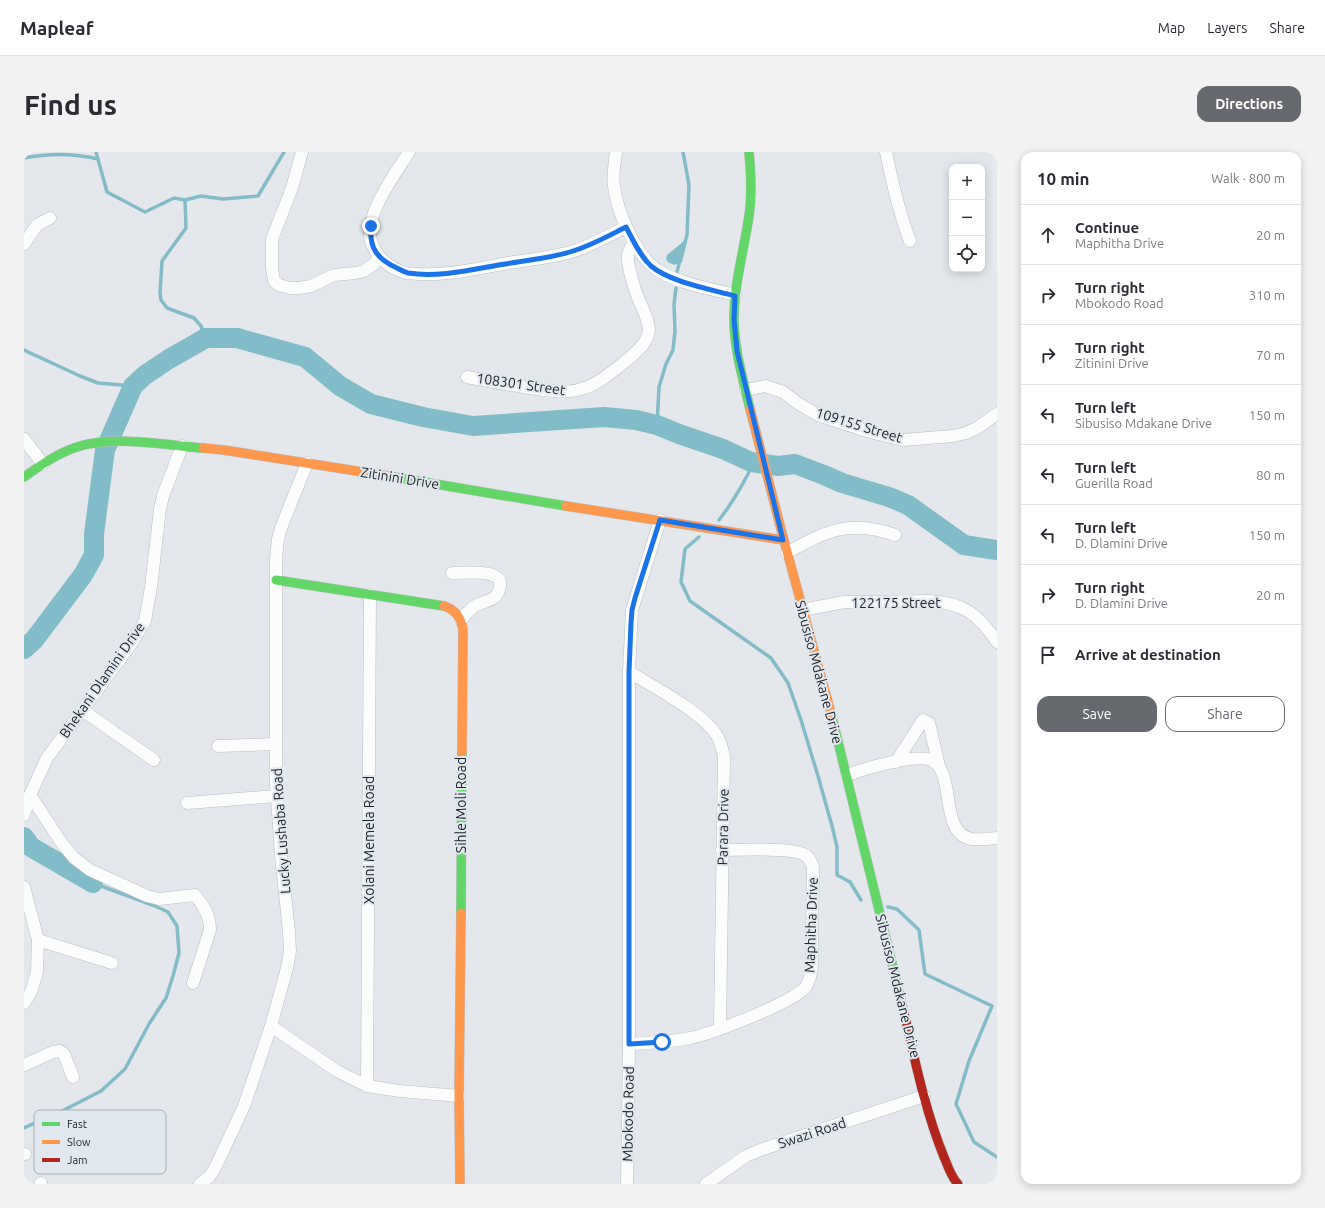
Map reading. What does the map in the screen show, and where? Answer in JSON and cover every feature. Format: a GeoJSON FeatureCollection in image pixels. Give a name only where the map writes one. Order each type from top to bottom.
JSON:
{"type":"FeatureCollection","features":[{"type":"Feature","properties":{"kind":"street"},"geometry":{"type":"LineString","coordinates":[[302,152],[292,188],[272,239],[272,268],[274,281],[279,285],[290,288],[310,286],[334,274],[364,271],[374,264],[379,258]]}},
{"type":"Feature","properties":{"kind":"street"},"geometry":{"type":"LineString","coordinates":[[409,152],[377,204],[372,217],[370,236],[379,258],[407,273],[431,274],[470,270],[559,254],[576,250],[626,227]]}},
{"type":"Feature","properties":{"kind":"street"},"geometry":{"type":"LineString","coordinates":[[616,152],[613,177],[614,186],[626,227],[634,242],[650,265],[669,276],[735,296]]}},
{"type":"Feature","properties":{"kind":"street","name":"Sibusiso Mdakane Drive"},"geometry":{"type":"LineString","coordinates":[[749,152],[751,179],[749,215],[735,296],[734,320],[737,351],[783,540],[804,610],[846,775],[924,1096],[945,1159],[955,1181],[958,1184]]}},
{"type":"Feature","properties":{"kind":"street"},"geometry":{"type":"LineString","coordinates":[[886,152],[892,182],[910,241]]}},
{"type":"Feature","properties":{"kind":"street"},"geometry":{"type":"LineString","coordinates":[[24,244],[37,225],[50,218]]}},
{"type":"Feature","properties":{"kind":"street","name":"108301 Street"},"geometry":{"type":"LineString","coordinates":[[467,377],[510,385],[564,392],[575,391],[595,383],[633,355],[648,336],[648,322],[638,298],[627,261],[629,249],[634,242]]}},
{"type":"Feature","properties":{"kind":"street","name":"109155 Street"},"geometry":{"type":"LineString","coordinates":[[746,390],[765,386],[783,392],[799,404],[818,415],[903,440],[953,436],[966,433],[977,428],[997,414]]}},
{"type":"Feature","properties":{"kind":"street"},"geometry":{"type":"LineString","coordinates":[[24,439],[43,464]]}},
{"type":"Feature","properties":{"kind":"street","name":"Zitinini Drive"},"geometry":{"type":"LineString","coordinates":[[24,477],[63,453],[88,444],[128,441],[224,450],[783,540]]}},
{"type":"Feature","properties":{"kind":"street","name":"Bhekani Dlamini Drive"},"geometry":{"type":"LineString","coordinates":[[24,815],[30,794],[47,758],[129,647],[145,621],[151,587],[160,509],[163,496],[182,446]]}},
{"type":"Feature","properties":{"kind":"street","name":"Lucky Lushaba Road"},"geometry":{"type":"LineString","coordinates":[[200,1184],[212,1180],[216,1166],[244,1106],[271,1026],[288,968],[290,932],[281,854],[277,796],[277,545],[281,528],[307,463]]}},
{"type":"Feature","properties":{"kind":"street","name":"Mbokodo Road"},"geometry":{"type":"LineString","coordinates":[[627,1184],[629,1044],[629,672],[632,610],[660,520]]}},
{"type":"Feature","properties":{"kind":"street"},"geometry":{"type":"LineString","coordinates":[[787,553],[820,535],[849,528],[884,531],[895,535]]}},
{"type":"Feature","properties":{"kind":"street"},"geometry":{"type":"LineString","coordinates":[[276,580],[442,605],[452,609],[458,614],[461,620],[474,606],[496,597],[500,588],[500,580],[495,575],[487,573],[452,573]]}},
{"type":"Feature","properties":{"kind":"street","name":"Xolani Memela Road"},"geometry":{"type":"LineString","coordinates":[[367,1086],[370,595]]}},
{"type":"Feature","properties":{"kind":"street","name":"122175 Street"},"geometry":{"type":"LineString","coordinates":[[804,610],[844,602],[942,602],[957,605],[975,615],[985,625],[997,642]]}},
{"type":"Feature","properties":{"kind":"street","name":"Sihle Moli Road"},"geometry":{"type":"LineString","coordinates":[[460,1184],[459,1096],[463,629],[461,620]]}},
{"type":"Feature","properties":{"kind":"street","name":"Parara Drive"},"geometry":{"type":"LineString","coordinates":[[629,672],[699,717],[717,735],[724,756],[720,1028]]}},
{"type":"Feature","properties":{"kind":"street"},"geometry":{"type":"LineString","coordinates":[[82,710],[154,760]]}},
{"type":"Feature","properties":{"kind":"street"},"geometry":{"type":"LineString","coordinates":[[896,762],[924,720],[929,723],[939,766]]}},
{"type":"Feature","properties":{"kind":"street"},"geometry":{"type":"LineString","coordinates":[[218,746],[276,744]]}},
{"type":"Feature","properties":{"kind":"street"},"geometry":{"type":"LineString","coordinates":[[846,775],[859,770],[906,759],[925,759],[935,762],[942,771],[952,820],[956,829],[962,835],[971,839],[997,838]]}},
{"type":"Feature","properties":{"kind":"street"},"geometry":{"type":"LineString","coordinates":[[30,794],[61,842],[74,858],[90,870],[148,896],[159,899],[196,895],[205,909],[210,922],[210,930],[193,983]]}},
{"type":"Feature","properties":{"kind":"street"},"geometry":{"type":"LineString","coordinates":[[187,803],[277,796]]}},
{"type":"Feature","properties":{"kind":"street","name":"Maphitha Drive"},"geometry":{"type":"LineString","coordinates":[[629,1044],[662,1042],[706,1034],[780,1005],[797,996],[807,986],[811,972],[812,956],[813,867],[810,860],[806,855],[800,852],[788,850],[722,850]]}},
{"type":"Feature","properties":{"kind":"street"},"geometry":{"type":"LineString","coordinates":[[24,887],[38,940],[36,976],[31,992],[24,1003]]}},
{"type":"Feature","properties":{"kind":"street"},"geometry":{"type":"LineString","coordinates":[[38,940],[112,963]]}},
{"type":"Feature","properties":{"kind":"street"},"geometry":{"type":"LineString","coordinates":[[271,1026],[337,1071],[367,1086],[400,1091],[459,1096]]}},
{"type":"Feature","properties":{"kind":"street"},"geometry":{"type":"LineString","coordinates":[[24,1065],[53,1052],[60,1051],[64,1054],[73,1077]]}},
{"type":"Feature","properties":{"kind":"street","name":"Swazi Road"},"geometry":{"type":"LineString","coordinates":[[706,1184],[746,1156],[763,1149],[924,1096]]}},
{"type":"Feature","properties":{"kind":"water"},"geometry":{"type":"Polygon","coordinates":[[[684,241],[687,242],[682,262],[674,265],[668,262],[666,259],[667,255],[684,241]]]}},
{"type":"Feature","properties":{"kind":"waterway"},"geometry":{"type":"LineString","coordinates":[[96,152],[107,192],[145,212],[174,198],[185,200],[186,228],[162,261],[161,300],[167,308],[194,318],[201,326],[206,338]]}},
{"type":"Feature","properties":{"kind":"waterway"},"geometry":{"type":"LineString","coordinates":[[185,200],[201,196],[223,199],[258,196],[284,152]]}},
{"type":"Feature","properties":{"kind":"waterway"},"geometry":{"type":"LineString","coordinates":[[683,152],[689,185],[687,235],[684,246]]}},
{"type":"Feature","properties":{"kind":"waterway"},"geometry":{"type":"LineString","coordinates":[[24,158],[61,154],[98,159]]}},
{"type":"Feature","properties":{"kind":"waterway"},"geometry":{"type":"LineString","coordinates":[[677,272],[680,260]]}},
{"type":"Feature","properties":{"kind":"waterway"},"geometry":{"type":"LineString","coordinates":[[657,425],[659,387],[666,364],[673,350],[675,331],[674,304],[676,288]]}},
{"type":"Feature","properties":{"kind":"waterway"},"geometry":{"type":"LineString","coordinates":[[24,649],[34,640],[83,575],[94,555],[94,534],[105,450],[133,386],[145,375],[169,359],[206,338],[237,338],[305,357],[340,386],[371,404],[423,417],[473,426],[604,417],[636,420],[657,425],[723,449],[751,462],[778,466],[795,464],[842,483],[889,497],[908,505],[964,545],[997,550]]}},
{"type":"Feature","properties":{"kind":"waterway"},"geometry":{"type":"LineString","coordinates":[[24,350],[98,383],[133,386]]}},
{"type":"Feature","properties":{"kind":"waterway"},"geometry":{"type":"LineString","coordinates":[[719,520],[738,492],[754,462]]}},
{"type":"Feature","properties":{"kind":"waterway"},"geometry":{"type":"LineString","coordinates":[[699,537],[685,549],[681,582],[690,601],[771,658],[788,683],[801,720],[832,826],[837,847],[837,875],[850,882],[861,900]]}},
{"type":"Feature","properties":{"kind":"waterway"},"geometry":{"type":"LineString","coordinates":[[24,837],[31,847],[93,883]]}},
{"type":"Feature","properties":{"kind":"waterway"},"geometry":{"type":"LineString","coordinates":[[64,1110],[101,1091],[125,1069],[149,1024],[166,998],[179,953],[177,926],[168,912],[93,883]]}},
{"type":"Feature","properties":{"kind":"waterway"},"geometry":{"type":"LineString","coordinates":[[888,907],[897,909],[919,930],[925,974],[992,1006],[969,1061],[956,1104],[974,1142],[997,1157]]}},
{"type":"Feature","properties":{"kind":"waterway"},"geometry":{"type":"LineString","coordinates":[[24,1128],[34,1124]]}},
{"type":"Feature","properties":{"kind":"traffic: fast"},"geometry":{"type":"LineString","coordinates":[[749,152],[751,184],[750,208],[737,280],[734,306],[734,330],[737,353],[750,409]]}},
{"type":"Feature","properties":{"kind":"traffic: fast"},"geometry":{"type":"LineString","coordinates":[[24,477],[56,456],[91,443],[123,441],[203,448]]}},
{"type":"Feature","properties":{"kind":"traffic: fast"},"geometry":{"type":"LineString","coordinates":[[388,476],[566,506]]}},
{"type":"Feature","properties":{"kind":"traffic: fast"},"geometry":{"type":"LineString","coordinates":[[276,580],[444,606]]}},
{"type":"Feature","properties":{"kind":"traffic: fast"},"geometry":{"type":"LineString","coordinates":[[832,717],[898,988]]}},
{"type":"Feature","properties":{"kind":"traffic: fast"},"geometry":{"type":"LineString","coordinates":[[461,913],[462,752]]}},
{"type":"Feature","properties":{"kind":"traffic: slow"},"geometry":{"type":"LineString","coordinates":[[750,409],[832,717]]}},
{"type":"Feature","properties":{"kind":"traffic: slow"},"geometry":{"type":"LineString","coordinates":[[203,448],[388,476]]}},
{"type":"Feature","properties":{"kind":"traffic: slow"},"geometry":{"type":"LineString","coordinates":[[566,506],[783,540]]}},
{"type":"Feature","properties":{"kind":"traffic: slow"},"geometry":{"type":"LineString","coordinates":[[444,606],[457,614],[463,629],[462,752]]}},
{"type":"Feature","properties":{"kind":"traffic: slow"},"geometry":{"type":"LineString","coordinates":[[460,1184],[459,1096],[461,913]]}},
{"type":"Feature","properties":{"kind":"traffic: jam"},"geometry":{"type":"LineString","coordinates":[[898,988],[918,1073],[936,1137],[948,1168],[958,1184]]}},
{"type":"Feature","properties":{"kind":"route"},"geometry":{"type":"LineString","coordinates":[[371,226],[370,236],[379,258],[407,273],[431,274],[470,270],[576,250],[592,244],[626,227],[643,257],[650,265],[669,276],[735,296],[734,320],[737,351],[783,540],[660,520],[632,610],[629,672],[629,1044],[662,1042]]}}]}
